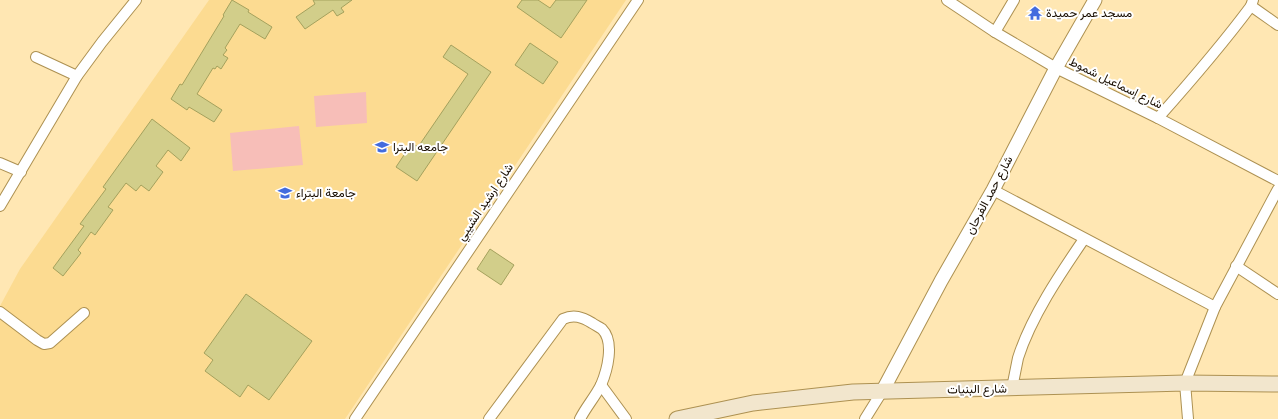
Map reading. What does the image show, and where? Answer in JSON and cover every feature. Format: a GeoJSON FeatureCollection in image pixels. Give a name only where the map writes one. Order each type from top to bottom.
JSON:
{"type":"FeatureCollection","features":[{"type":"Feature","properties":{"kind":"main road","name":"شارع البنيات"},"geometry":{"type":"LineString","coordinates":[[677,419],[753,403],[883,390],[1185,383],[1278,384]]}},
{"type":"Feature","properties":{"kind":"street"},"geometry":{"type":"LineString","coordinates":[[0,206],[77,76],[136,0]]}},
{"type":"Feature","properties":{"kind":"street","name":"شارع ارشيد الشيبي"},"geometry":{"type":"LineString","coordinates":[[355,419],[638,0]]}},
{"type":"Feature","properties":{"kind":"street","name":"شارع إسماعيل شموط"},"geometry":{"type":"LineString","coordinates":[[947,0],[995,32],[1056,68],[1158,118],[1278,181]]}},
{"type":"Feature","properties":{"kind":"street"},"geometry":{"type":"LineString","coordinates":[[995,32],[1014,0]]}},
{"type":"Feature","properties":{"kind":"street","name":"شارع حمد الفرحان"},"geometry":{"type":"LineString","coordinates":[[883,390],[941,281],[993,190],[1056,68],[1095,0]]}},
{"type":"Feature","properties":{"kind":"street"},"geometry":{"type":"LineString","coordinates":[[1158,118],[1186,87],[1230,33],[1252,3],[1278,25]]}},
{"type":"Feature","properties":{"kind":"street"},"geometry":{"type":"LineString","coordinates":[[36,57],[77,76]]}},
{"type":"Feature","properties":{"kind":"street"},"geometry":{"type":"LineString","coordinates":[[0,163],[21,172]]}},
{"type":"Feature","properties":{"kind":"street"},"geometry":{"type":"LineString","coordinates":[[1188,419],[1185,383],[1215,307],[1278,189]]}},
{"type":"Feature","properties":{"kind":"street"},"geometry":{"type":"LineString","coordinates":[[993,190],[1215,307]]}},
{"type":"Feature","properties":{"kind":"street"},"geometry":{"type":"LineString","coordinates":[[1012,388],[1018,358],[1027,335],[1056,279],[1084,238]]}},
{"type":"Feature","properties":{"kind":"street"},"geometry":{"type":"LineString","coordinates":[[1236,266],[1278,294]]}},
{"type":"Feature","properties":{"kind":"street"},"geometry":{"type":"LineString","coordinates":[[0,312],[44,344],[50,342],[84,314]]}},
{"type":"Feature","properties":{"kind":"street"},"geometry":{"type":"LineString","coordinates":[[489,419],[563,319],[569,316],[582,317],[602,329],[609,342],[608,362],[601,385],[580,419]]}},
{"type":"Feature","properties":{"kind":"street"},"geometry":{"type":"LineString","coordinates":[[601,385],[626,419]]}},
{"type":"Feature","properties":{"kind":"street"},"geometry":{"type":"LineString","coordinates":[[865,419],[883,390]]}},
{"type":"Feature","properties":{"kind":"shaded area","name":"جامعة البتراء"},"geometry":{"type":"Polygon","coordinates":[[[209,0],[626,0],[345,419],[0,419],[0,306],[20,269],[209,0]]]}},
{"type":"Feature","properties":{"kind":"shaded area"},"geometry":{"type":"Polygon","coordinates":[[[366,92],[367,123],[316,127],[314,96],[366,92]]]}},
{"type":"Feature","properties":{"kind":"shaded area"},"geometry":{"type":"Polygon","coordinates":[[[299,126],[303,165],[233,171],[230,133],[299,126]]]}},
{"type":"Feature","properties":{"kind":"building"},"geometry":{"type":"Polygon","coordinates":[[[232,0],[249,10],[248,12],[272,27],[265,39],[240,24],[225,48],[227,50],[223,55],[228,58],[221,69],[217,66],[215,69],[213,68],[197,94],[222,110],[214,122],[189,107],[187,110],[171,99],[180,84],[182,85],[224,16],[223,15],[232,0]]]}},
{"type":"Feature","properties":{"kind":"building"},"geometry":{"type":"Polygon","coordinates":[[[313,0],[352,0],[341,8],[344,12],[337,16],[333,10],[305,29],[296,17],[315,4],[313,0]]]}},
{"type":"Feature","properties":{"kind":"building"},"geometry":{"type":"Polygon","coordinates":[[[522,0],[538,0],[550,8],[556,0],[587,0],[561,38],[517,7],[522,0]]]}},
{"type":"Feature","properties":{"kind":"building"},"geometry":{"type":"Polygon","coordinates":[[[530,43],[558,62],[543,84],[515,65],[530,43]]]}},
{"type":"Feature","properties":{"kind":"building"},"geometry":{"type":"Polygon","coordinates":[[[451,45],[491,72],[417,181],[396,167],[412,143],[418,147],[468,74],[443,57],[451,45]]]}},
{"type":"Feature","properties":{"kind":"building"},"geometry":{"type":"Polygon","coordinates":[[[152,119],[190,148],[181,161],[168,150],[156,166],[163,172],[149,191],[141,185],[136,191],[126,183],[108,207],[113,210],[95,235],[91,232],[78,250],[81,253],[63,276],[53,268],[84,226],[80,224],[106,189],[103,187],[152,119]]]}},
{"type":"Feature","properties":{"kind":"building"},"geometry":{"type":"Polygon","coordinates":[[[490,249],[514,265],[501,285],[477,269],[490,249]]]}},
{"type":"Feature","properties":{"kind":"building"},"geometry":{"type":"Polygon","coordinates":[[[246,294],[312,341],[269,400],[248,385],[240,397],[205,371],[213,360],[204,353],[246,294]]]}},
{"type":"Feature","properties":{"kind":"place","name":"مسجد عمر حميدة"},"geometry":{"type":"Point","coordinates":[1035,13]}},
{"type":"Feature","properties":{"kind":"place","name":"جامعه البترا"},"geometry":{"type":"Point","coordinates":[382,147]}},
{"type":"Feature","properties":{"kind":"place","name":"جامعة البتراء"},"geometry":{"type":"Point","coordinates":[285,193]}}]}
